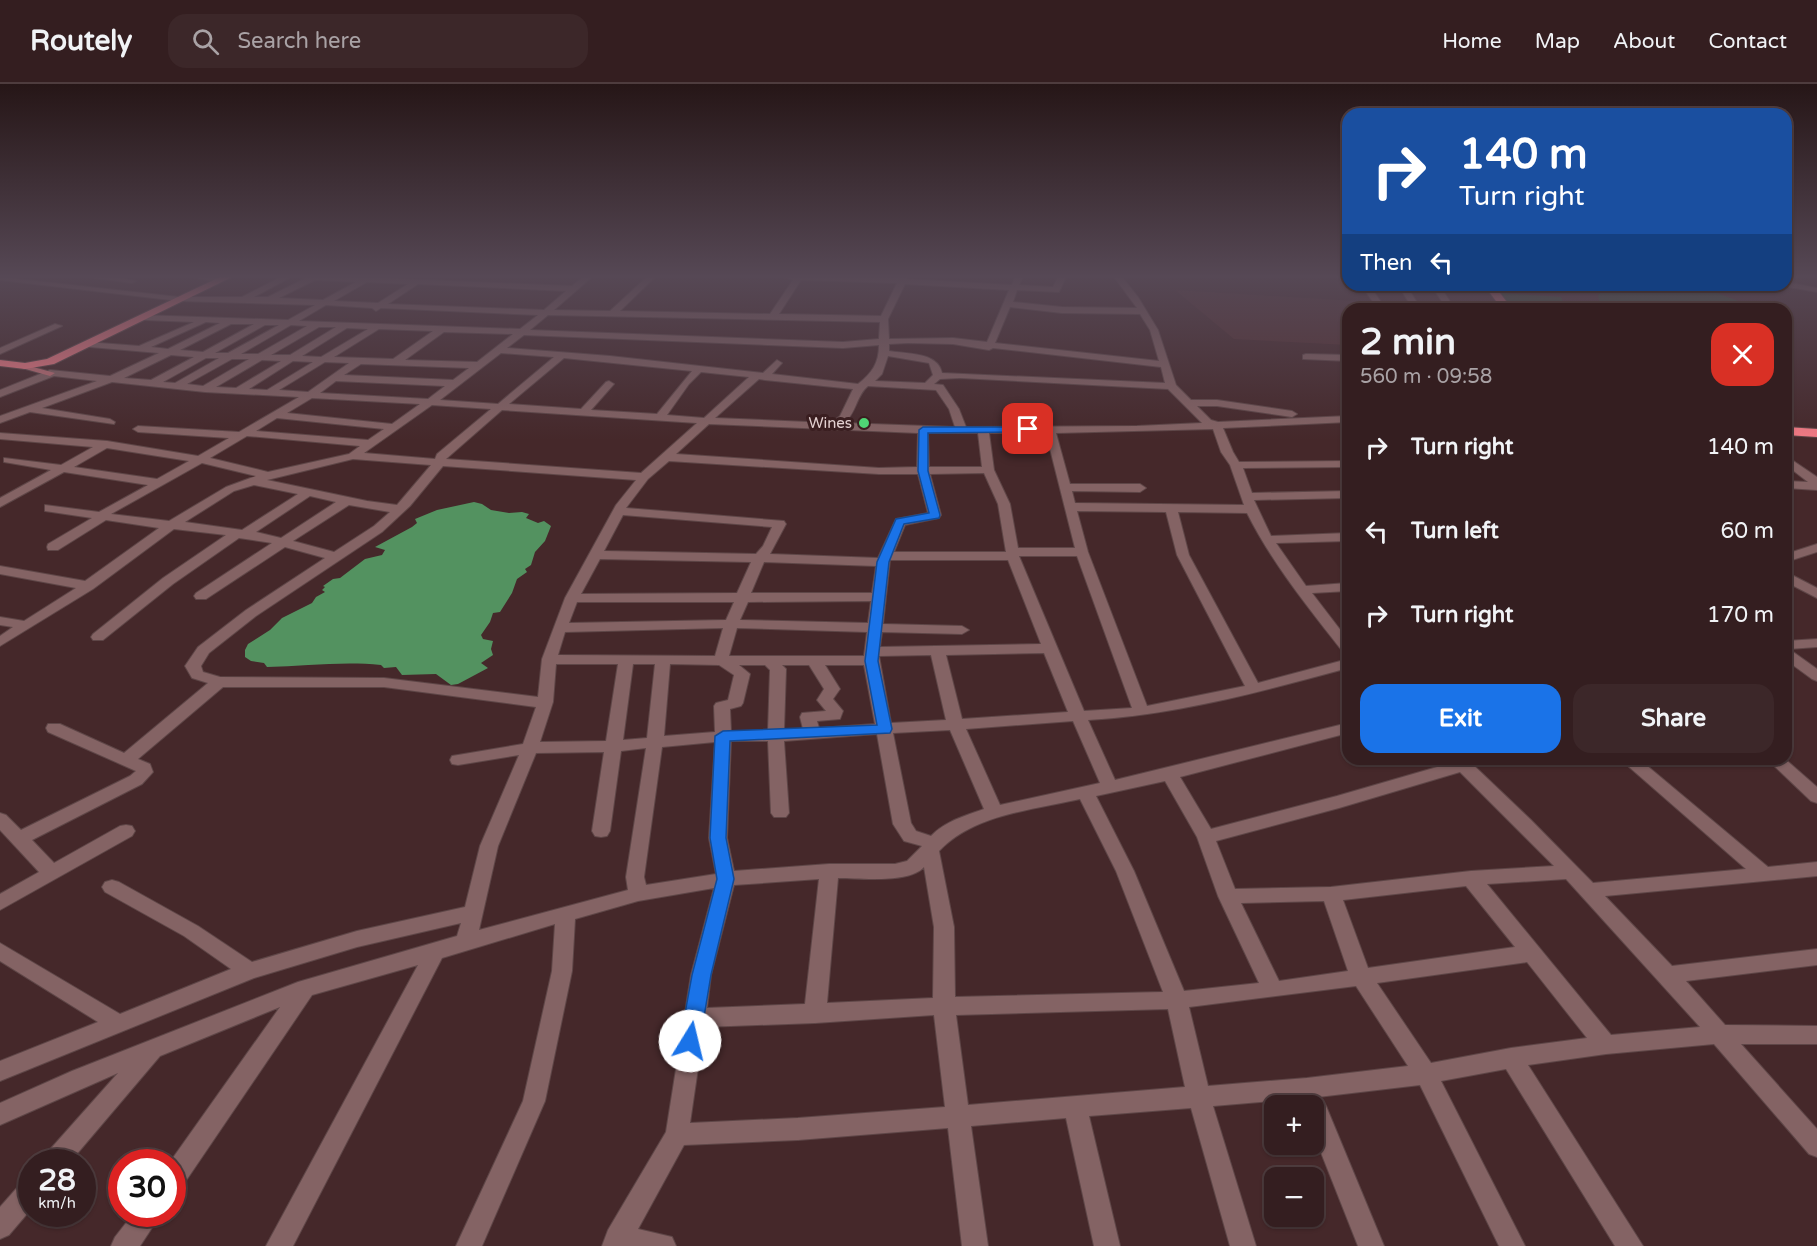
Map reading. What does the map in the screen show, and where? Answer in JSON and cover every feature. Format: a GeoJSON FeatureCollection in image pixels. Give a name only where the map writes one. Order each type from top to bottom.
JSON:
{"type":"FeatureCollection","features":[{"type":"Feature","properties":{"kind":"highway"},"geometry":{"type":"LineString","coordinates":[[0,363],[26,366],[50,362],[116,331]]}},
{"type":"Feature","properties":{"kind":"highway"},"geometry":{"type":"LineString","coordinates":[[1792,431],[1817,433]]}},
{"type":"Feature","properties":{"kind":"highway"},"geometry":{"type":"LineString","coordinates":[[1792,439],[1817,441]]}},
{"type":"Feature","properties":{"kind":"main road"},"geometry":{"type":"LineString","coordinates":[[26,366],[46,372]]}},
{"type":"Feature","properties":{"kind":"street"},"geometry":{"type":"LineString","coordinates":[[0,351],[46,331]]}},
{"type":"Feature","properties":{"kind":"street"},"geometry":{"type":"LineString","coordinates":[[139,350],[179,331]]}},
{"type":"Feature","properties":{"kind":"street"},"geometry":{"type":"LineString","coordinates":[[0,420],[109,380],[210,331]]}},
{"type":"Feature","properties":{"kind":"street"},"geometry":{"type":"LineString","coordinates":[[152,384],[246,331]]}},
{"type":"Feature","properties":{"kind":"street"},"geometry":{"type":"LineString","coordinates":[[177,386],[276,331]]}},
{"type":"Feature","properties":{"kind":"street"},"geometry":{"type":"LineString","coordinates":[[205,389],[305,331]]}},
{"type":"Feature","properties":{"kind":"street"},"geometry":{"type":"LineString","coordinates":[[238,392],[336,331]]}},
{"type":"Feature","properties":{"kind":"street"},"geometry":{"type":"LineString","coordinates":[[268,393],[369,331]]}},
{"type":"Feature","properties":{"kind":"street"},"geometry":{"type":"LineString","coordinates":[[395,363],[439,331]]}},
{"type":"Feature","properties":{"kind":"street"},"geometry":{"type":"LineString","coordinates":[[474,331],[843,345],[884,342],[953,342],[989,347],[1047,366],[1172,386]]}},
{"type":"Feature","properties":{"kind":"street"},"geometry":{"type":"LineString","coordinates":[[833,427],[844,418],[863,385],[877,374],[884,353],[884,331]]}},
{"type":"Feature","properties":{"kind":"street"},"geometry":{"type":"LineString","coordinates":[[989,347],[996,331]]}},
{"type":"Feature","properties":{"kind":"street"},"geometry":{"type":"LineString","coordinates":[[1154,331],[1172,386],[1207,422],[1217,425]]}},
{"type":"Feature","properties":{"kind":"street"},"geometry":{"type":"LineString","coordinates":[[0,642],[88,586],[204,503],[230,489],[268,476],[352,456],[430,402],[521,333]]}},
{"type":"Feature","properties":{"kind":"street"},"geometry":{"type":"LineString","coordinates":[[90,344],[203,355],[477,365]]}},
{"type":"Feature","properties":{"kind":"street"},"geometry":{"type":"LineString","coordinates":[[498,350],[761,377],[863,385],[929,385],[939,387],[947,396],[962,430]]}},
{"type":"Feature","properties":{"kind":"street"},"geometry":{"type":"LineString","coordinates":[[884,353],[932,361],[936,364],[938,376]]}},
{"type":"Feature","properties":{"kind":"street"},"geometry":{"type":"LineString","coordinates":[[545,702],[522,702],[388,682],[342,684],[219,682],[197,675],[193,666],[203,651],[251,613],[378,529],[399,509],[439,463],[441,456],[562,355]]}},
{"type":"Feature","properties":{"kind":"street"},"geometry":{"type":"LineString","coordinates":[[1306,357],[1342,358]]}},
{"type":"Feature","properties":{"kind":"street"},"geometry":{"type":"LineString","coordinates":[[53,547],[104,516],[105,512],[132,499],[310,396],[358,361]]}},
{"type":"Feature","properties":{"kind":"street"},"geometry":{"type":"LineString","coordinates":[[465,941],[489,846],[530,748],[545,702],[549,659],[572,598],[619,511],[644,477],[777,363]]}},
{"type":"Feature","properties":{"kind":"street"},"geometry":{"type":"LineString","coordinates":[[929,385],[931,380],[938,376],[1047,366],[1166,365]]}},
{"type":"Feature","properties":{"kind":"street"},"geometry":{"type":"LineString","coordinates":[[660,418],[686,382],[699,369]]}},
{"type":"Feature","properties":{"kind":"street"},"geometry":{"type":"LineString","coordinates":[[0,394],[46,372]]}},
{"type":"Feature","properties":{"kind":"street"},"geometry":{"type":"LineString","coordinates":[[0,384],[46,372],[238,392],[430,402],[708,422],[923,430],[1137,429],[1342,418]]}},
{"type":"Feature","properties":{"kind":"street"},"geometry":{"type":"LineString","coordinates":[[336,378],[454,383]]}},
{"type":"Feature","properties":{"kind":"street"},"geometry":{"type":"LineString","coordinates":[[583,413],[609,384]]}},
{"type":"Feature","properties":{"kind":"street"},"geometry":{"type":"LineString","coordinates":[[1188,403],[1217,403],[1322,418]]}},
{"type":"Feature","properties":{"kind":"street"},"geometry":{"type":"LineString","coordinates":[[31,410],[110,422]]}},
{"type":"Feature","properties":{"kind":"street"},"geometry":{"type":"LineString","coordinates":[[276,415],[395,427]]}},
{"type":"Feature","properties":{"kind":"street"},"geometry":{"type":"LineString","coordinates":[[1217,425],[1267,540],[1342,642]]}},
{"type":"Feature","properties":{"kind":"street"},"geometry":{"type":"LineString","coordinates":[[138,429],[372,444]]}},
{"type":"Feature","properties":{"kind":"street"},"geometry":{"type":"LineString","coordinates":[[983,429],[988,470],[1004,504],[1013,554],[1078,717],[1110,787]]}},
{"type":"Feature","properties":{"kind":"street"},"geometry":{"type":"LineString","coordinates":[[1050,429],[1082,552],[1141,712]]}},
{"type":"Feature","properties":{"kind":"street"},"geometry":{"type":"LineString","coordinates":[[923,430],[923,471],[935,515],[900,522],[885,559],[872,657],[905,831],[932,847]]}},
{"type":"Feature","properties":{"kind":"street"},"geometry":{"type":"LineString","coordinates":[[0,436],[107,444],[199,459],[268,476]]}},
{"type":"Feature","properties":{"kind":"street"},"geometry":{"type":"LineString","coordinates":[[4,463],[42,439]]}},
{"type":"Feature","properties":{"kind":"street"},"geometry":{"type":"LineString","coordinates":[[0,503],[107,444]]}},
{"type":"Feature","properties":{"kind":"street"},"geometry":{"type":"LineString","coordinates":[[352,456],[545,468],[644,477]]}},
{"type":"Feature","properties":{"kind":"street"},"geometry":{"type":"LineString","coordinates":[[665,457],[804,467],[923,471],[988,470]]}},
{"type":"Feature","properties":{"kind":"street"},"geometry":{"type":"LineString","coordinates":[[4,463],[158,483]]}},
{"type":"Feature","properties":{"kind":"street"},"geometry":{"type":"LineString","coordinates":[[1236,465],[1342,464]]}},
{"type":"Feature","properties":{"kind":"street"},"geometry":{"type":"LineString","coordinates":[[1792,464],[1817,484]]}},
{"type":"Feature","properties":{"kind":"street"},"geometry":{"type":"LineString","coordinates":[[254,481],[346,501],[399,509]]}},
{"type":"Feature","properties":{"kind":"street"},"geometry":{"type":"LineString","coordinates":[[1792,484],[1817,484]]}},
{"type":"Feature","properties":{"kind":"street"},"geometry":{"type":"LineString","coordinates":[[1065,487],[1140,488]]}},
{"type":"Feature","properties":{"kind":"street"},"geometry":{"type":"LineString","coordinates":[[98,637],[168,581],[308,493]]}},
{"type":"Feature","properties":{"kind":"street"},"geometry":{"type":"LineString","coordinates":[[1070,507],[1171,508],[1342,495]]}},
{"type":"Feature","properties":{"kind":"street"},"geometry":{"type":"LineString","coordinates":[[201,596],[346,501]]}},
{"type":"Feature","properties":{"kind":"street"},"geometry":{"type":"LineString","coordinates":[[49,508],[240,535],[284,543],[337,557]]}},
{"type":"Feature","properties":{"kind":"street"},"geometry":{"type":"LineString","coordinates":[[1171,508],[1183,555],[1254,689]]}},
{"type":"Feature","properties":{"kind":"street"},"geometry":{"type":"LineString","coordinates":[[619,511],[780,524],[770,548],[760,557],[743,596],[731,624],[722,659]]}},
{"type":"Feature","properties":{"kind":"street"},"geometry":{"type":"LineString","coordinates":[[1267,540],[1342,541]]}},
{"type":"Feature","properties":{"kind":"street"},"geometry":{"type":"LineString","coordinates":[[1792,556],[1817,548]]}},
{"type":"Feature","properties":{"kind":"street"},"geometry":{"type":"LineString","coordinates":[[596,555],[885,559],[1082,552]]}},
{"type":"Feature","properties":{"kind":"street"},"geometry":{"type":"LineString","coordinates":[[0,570],[88,586]]}},
{"type":"Feature","properties":{"kind":"street"},"geometry":{"type":"LineString","coordinates":[[1792,579],[1817,594]]}},
{"type":"Feature","properties":{"kind":"street"},"geometry":{"type":"LineString","coordinates":[[1302,590],[1342,587]]}},
{"type":"Feature","properties":{"kind":"street"},"geometry":{"type":"LineString","coordinates":[[572,598],[880,597]]}},
{"type":"Feature","properties":{"kind":"street"},"geometry":{"type":"LineString","coordinates":[[0,621],[25,625]]}},
{"type":"Feature","properties":{"kind":"street"},"geometry":{"type":"LineString","coordinates":[[559,628],[731,624],[962,630]]}},
{"type":"Feature","properties":{"kind":"street"},"geometry":{"type":"LineString","coordinates":[[1792,645],[1817,643]]}},
{"type":"Feature","properties":{"kind":"street"},"geometry":{"type":"LineString","coordinates":[[549,659],[626,661],[663,658],[815,662],[937,650],[1050,648]]}},
{"type":"Feature","properties":{"kind":"street"},"geometry":{"type":"LineString","coordinates":[[937,650],[955,723],[994,812]]}},
{"type":"Feature","properties":{"kind":"street"},"geometry":{"type":"LineString","coordinates":[[1792,657],[1817,676]]}},
{"type":"Feature","properties":{"kind":"street"},"geometry":{"type":"LineString","coordinates":[[638,894],[635,877],[655,741],[663,658]]}},
{"type":"Feature","properties":{"kind":"street"},"geometry":{"type":"LineString","coordinates":[[663,1246],[616,1242],[677,1134],[701,975],[726,879],[718,838],[723,736],[722,706],[735,703],[742,674],[722,659]]}},
{"type":"Feature","properties":{"kind":"street"},"geometry":{"type":"LineString","coordinates":[[601,831],[626,661]]}},
{"type":"Feature","properties":{"kind":"street"},"geometry":{"type":"LineString","coordinates":[[770,661],[778,669],[776,736],[780,813]]}},
{"type":"Feature","properties":{"kind":"street"},"geometry":{"type":"LineString","coordinates":[[812,732],[808,717],[834,715],[834,711],[825,700],[832,689],[815,662]]}},
{"type":"Feature","properties":{"kind":"street"},"geometry":{"type":"LineString","coordinates":[[458,760],[530,748],[613,746],[723,736],[776,736],[1141,712],[1254,689],[1342,665]]}},
{"type":"Feature","properties":{"kind":"street"},"geometry":{"type":"LineString","coordinates":[[126,760],[219,682]]}},
{"type":"Feature","properties":{"kind":"street"},"geometry":{"type":"LineString","coordinates":[[19,839],[136,780],[145,772],[144,768],[54,728]]}},
{"type":"Feature","properties":{"kind":"street"},"geometry":{"type":"LineString","coordinates":[[0,1114],[305,988],[435,952],[465,941],[638,894],[726,879],[829,871],[870,872],[913,867],[945,833],[994,812],[1170,774],[1342,730]]}},
{"type":"Feature","properties":{"kind":"street"},"geometry":{"type":"LineString","coordinates":[[1206,837],[1339,802],[1451,765]]}},
{"type":"Feature","properties":{"kind":"street"},"geometry":{"type":"LineString","coordinates":[[1463,765],[1525,825],[1668,975],[1817,1146]]}},
{"type":"Feature","properties":{"kind":"street"},"geometry":{"type":"LineString","coordinates":[[1635,765],[1764,874]]}},
{"type":"Feature","properties":{"kind":"street"},"geometry":{"type":"LineString","coordinates":[[1781,765],[1817,798]]}},
{"type":"Feature","properties":{"kind":"street"},"geometry":{"type":"LineString","coordinates":[[1170,774],[1206,837],[1228,896],[1273,990]]}},
{"type":"Feature","properties":{"kind":"street"},"geometry":{"type":"LineString","coordinates":[[1086,793],[1125,871],[1177,1000],[1199,1097],[1243,1246]]}},
{"type":"Feature","properties":{"kind":"street"},"geometry":{"type":"LineString","coordinates":[[0,819],[52,873]]}},
{"type":"Feature","properties":{"kind":"street"},"geometry":{"type":"LineString","coordinates":[[0,903],[126,831]]}},
{"type":"Feature","properties":{"kind":"street"},"geometry":{"type":"LineString","coordinates":[[932,847],[944,927],[944,1006],[975,1246]]}},
{"type":"Feature","properties":{"kind":"street"},"geometry":{"type":"LineString","coordinates":[[1586,891],[1817,869]]}},
{"type":"Feature","properties":{"kind":"street"},"geometry":{"type":"LineString","coordinates":[[815,1014],[829,871]]}},
{"type":"Feature","properties":{"kind":"street"},"geometry":{"type":"LineString","coordinates":[[1228,896],[1331,894],[1472,878],[1568,872]]}},
{"type":"Feature","properties":{"kind":"street"},"geometry":{"type":"LineString","coordinates":[[1472,878],[1606,1045]]}},
{"type":"Feature","properties":{"kind":"street"},"geometry":{"type":"LineString","coordinates":[[112,887],[191,931],[249,971]]}},
{"type":"Feature","properties":{"kind":"street"},"geometry":{"type":"LineString","coordinates":[[1331,894],[1361,977],[1426,1074],[1512,1246]]}},
{"type":"Feature","properties":{"kind":"street"},"geometry":{"type":"LineString","coordinates":[[0,1071],[249,971],[357,939],[474,912]]}},
{"type":"Feature","properties":{"kind":"street"},"geometry":{"type":"LineString","coordinates":[[469,1246],[534,1101],[562,971],[567,912]]}},
{"type":"Feature","properties":{"kind":"street"},"geometry":{"type":"LineString","coordinates":[[0,951],[117,1023]]}},
{"type":"Feature","properties":{"kind":"street"},"geometry":{"type":"LineString","coordinates":[[279,1246],[435,952]]}},
{"type":"Feature","properties":{"kind":"street"},"geometry":{"type":"LineString","coordinates":[[694,1018],[815,1014],[944,1006],[1177,1000],[1273,990],[1530,953]]}},
{"type":"Feature","properties":{"kind":"street"},"geometry":{"type":"LineString","coordinates":[[1668,975],[1817,957]]}},
{"type":"Feature","properties":{"kind":"street"},"geometry":{"type":"LineString","coordinates":[[186,1161],[305,988]]}},
{"type":"Feature","properties":{"kind":"street"},"geometry":{"type":"LineString","coordinates":[[1324,1097],[1426,1074],[1511,1058],[1606,1045],[1719,1034],[1816,1036]]}},
{"type":"Feature","properties":{"kind":"street"},"geometry":{"type":"LineString","coordinates":[[66,1149],[153,1049]]}},
{"type":"Feature","properties":{"kind":"street"},"geometry":{"type":"LineString","coordinates":[[1511,1058],[1630,1246]]}},
{"type":"Feature","properties":{"kind":"street"},"geometry":{"type":"LineString","coordinates":[[677,1134],[798,1130],[1199,1097],[1264,1099]]}},
{"type":"Feature","properties":{"kind":"street"},"geometry":{"type":"LineString","coordinates":[[1075,1107],[1107,1246]]}},
{"type":"Feature","properties":{"kind":"street"},"geometry":{"type":"LineString","coordinates":[[1324,1130],[1371,1246]]}},
{"type":"Feature","properties":{"kind":"street"},"geometry":{"type":"LineString","coordinates":[[0,1226],[18,1205]]}},
{"type":"Feature","properties":{"kind":"street"},"geometry":{"type":"LineString","coordinates":[[124,1246],[138,1227]]}},
{"type":"Feature","properties":{"kind":"shaded area"},"geometry":{"type":"Polygon","coordinates":[[[1225,331],[1342,331],[1342,345],[1234,339],[1225,331]]]}},
{"type":"Feature","properties":{"kind":"shaded area"},"geometry":{"type":"Polygon","coordinates":[[[474,502],[491,510],[529,514],[526,518],[538,523],[544,521],[551,526],[545,541],[535,552],[531,565],[525,569],[527,572],[517,579],[512,593],[500,612],[493,613],[481,635],[483,639],[493,641],[491,649],[493,655],[481,663],[488,668],[458,684],[451,685],[436,674],[402,675],[396,667],[384,668],[381,665],[353,663],[267,667],[264,663],[251,661],[245,657],[248,644],[270,630],[282,618],[312,603],[316,597],[325,592],[322,590],[325,587],[323,586],[333,579],[340,578],[365,559],[382,555],[385,550],[375,547],[412,527],[417,523],[415,519],[437,510],[474,502]]]}},
{"type":"Feature","properties":{"kind":"place","name":"Wines"},"geometry":{"type":"Point","coordinates":[864,423]}},
{"type":"Feature","properties":{"kind":"route"},"geometry":{"type":"LineString","coordinates":[[690,1041],[701,975],[726,879],[718,838],[723,736],[776,736],[885,729],[872,661],[883,562],[900,522],[935,515],[923,471],[923,430],[1028,429]]}}]}
